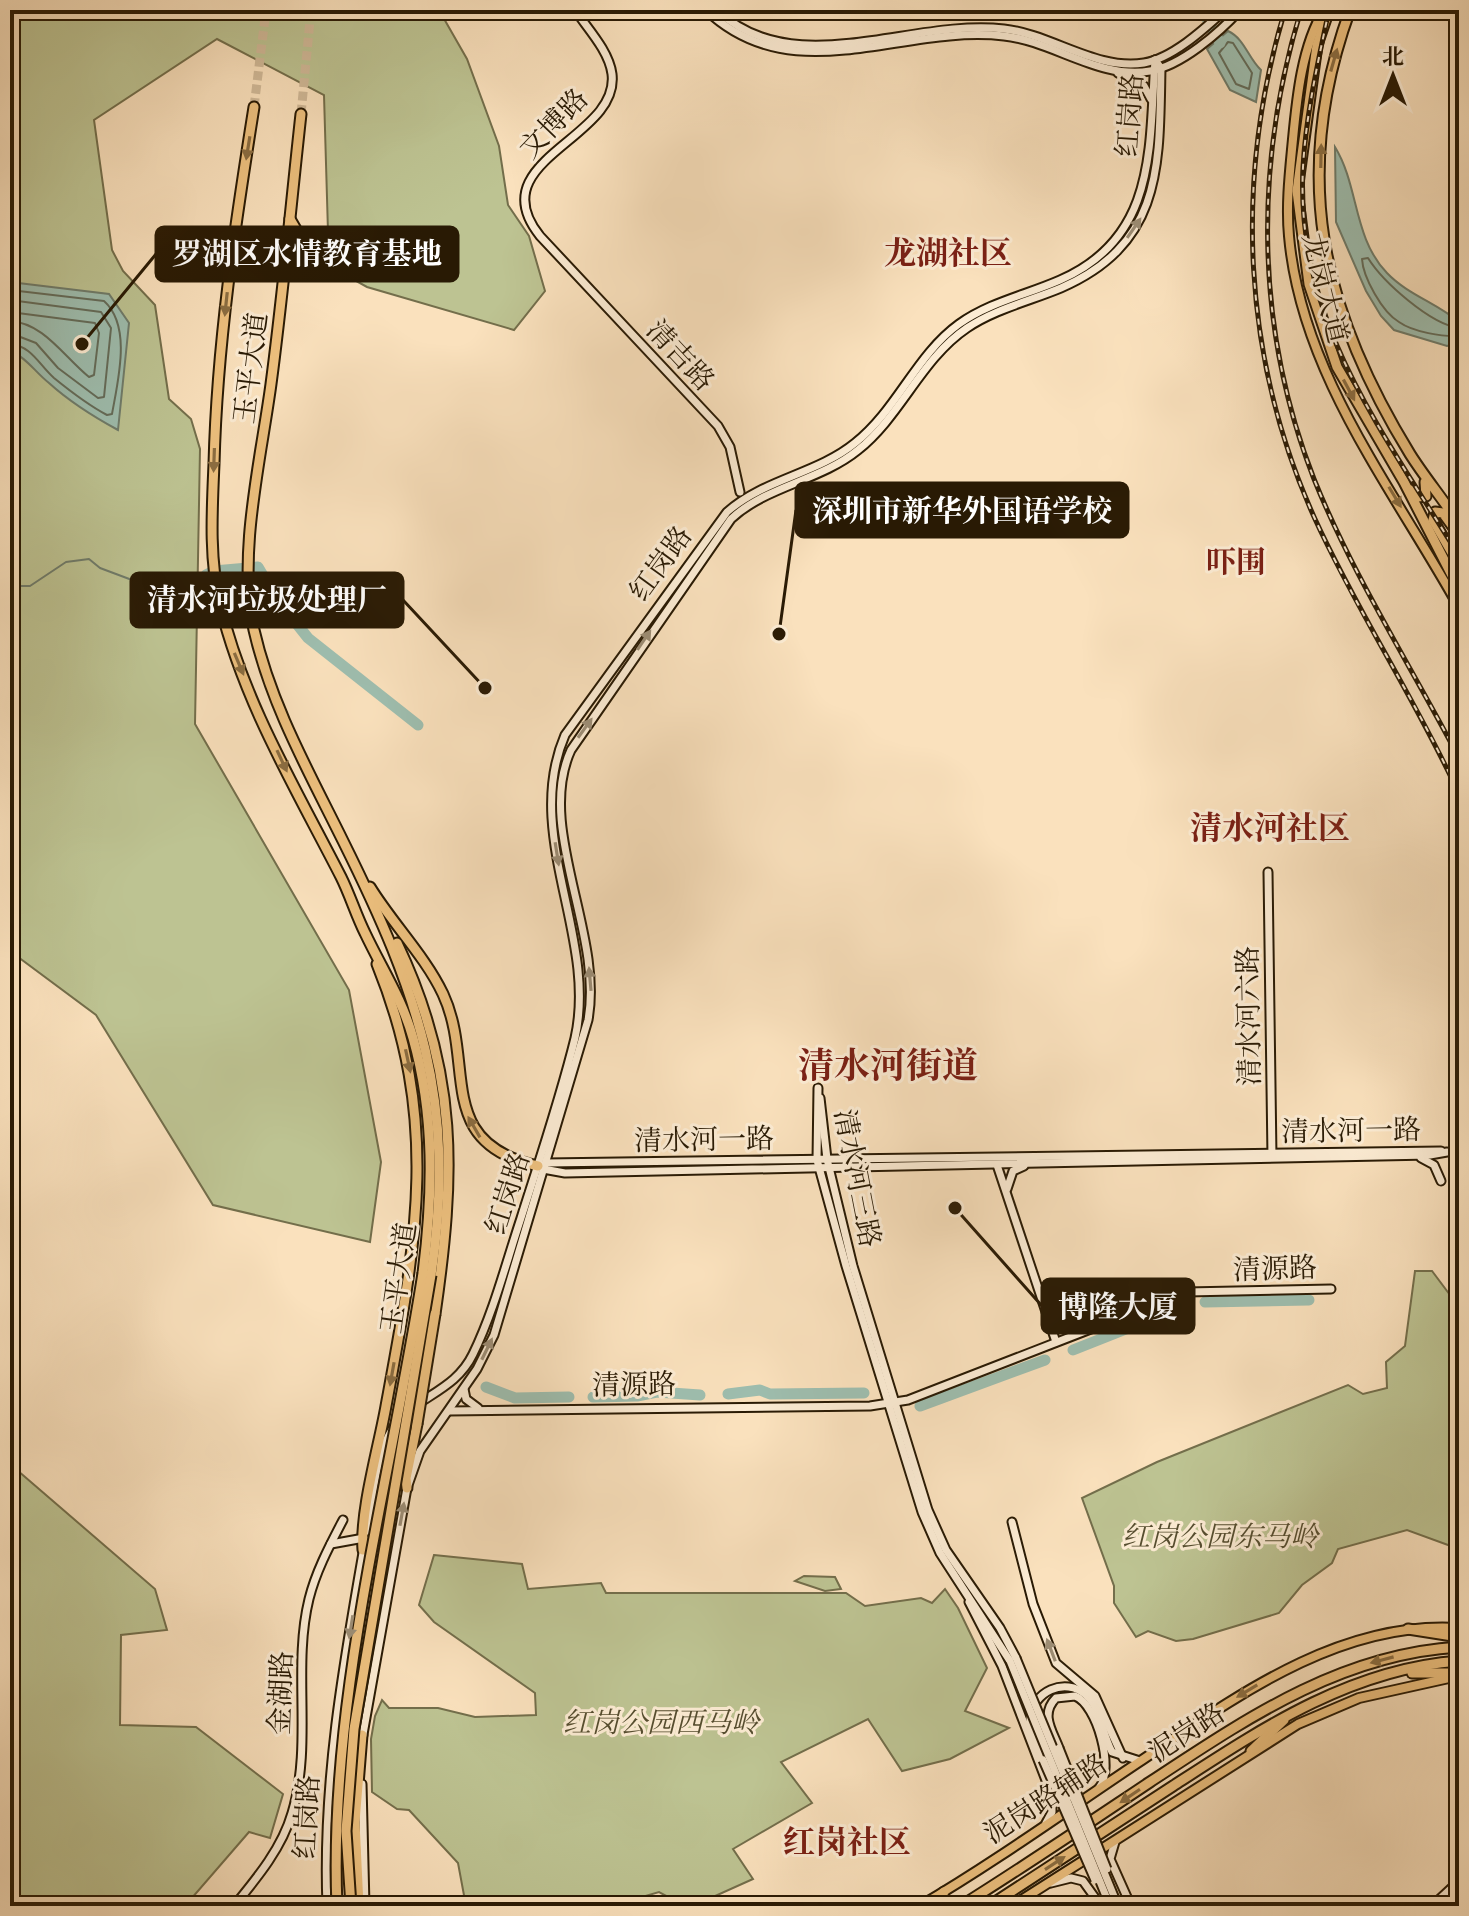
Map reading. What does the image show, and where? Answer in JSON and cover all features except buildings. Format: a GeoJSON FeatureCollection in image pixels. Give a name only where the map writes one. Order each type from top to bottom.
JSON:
{"type":"FeatureCollection","features":[{"type":"Feature","properties":{"kind":"highway","name":"龙岗大道"},"geometry":{"type":"LineString","coordinates":[[1326,10],[1309,91],[1297,191],[1304,259],[1324,332],[1351,394],[1427,526]]}},
{"type":"Feature","properties":{"kind":"highway","name":"龙岗大道"},"geometry":{"type":"LineString","coordinates":[[1350,10],[1329,76],[1323,112],[1320,199],[1323,236],[1340,313],[1361,365],[1416,463],[1459,521]]}},
{"type":"Feature","properties":{"kind":"highway","name":"玉平大道"},"geometry":{"type":"LineString","coordinates":[[254,107],[236,227],[215,415],[212,505],[219,601],[250,690],[365,935],[389,975],[405,1012],[428,1101],[432,1152],[427,1274],[341,1753],[336,1841],[337,1906]]}},
{"type":"Feature","properties":{"kind":"highway","name":"玉平大道"},"geometry":{"type":"LineString","coordinates":[[301,114],[254,522],[250,604],[262,660],[293,743],[398,959],[427,1048],[438,1118],[440,1162],[427,1274],[354,1729],[346,1831],[351,1906]]}},
{"type":"Feature","properties":{"kind":"highway"},"geometry":{"type":"LineString","coordinates":[[1290,166],[1297,191]]}},
{"type":"Feature","properties":{"kind":"highway"},"geometry":{"type":"LineString","coordinates":[[286,254],[306,237],[297,231],[290,219]]}},
{"type":"Feature","properties":{"kind":"highway"},"geometry":{"type":"LineString","coordinates":[[1404,482],[1418,497],[1428,492],[1416,463]]}},
{"type":"Feature","properties":{"kind":"highway"},"geometry":{"type":"LineString","coordinates":[[1459,535],[1443,513],[1435,512],[1433,520],[1459,565]]}},
{"type":"Feature","properties":{"kind":"highway"},"geometry":{"type":"LineString","coordinates":[[1427,526],[1459,576]]}},
{"type":"Feature","properties":{"kind":"highway"},"geometry":{"type":"LineString","coordinates":[[1427,526],[1459,589]]}},
{"type":"Feature","properties":{"kind":"highway"},"geometry":{"type":"LineString","coordinates":[[343,841],[443,994],[464,1107],[475,1132],[498,1152],[544,1166]]}},
{"type":"Feature","properties":{"kind":"highway"},"geometry":{"type":"LineString","coordinates":[[373,891],[404,957],[433,1037],[443,1080],[451,1180],[435,1314],[407,1488]]}},
{"type":"Feature","properties":{"kind":"highway"},"geometry":{"type":"LineString","coordinates":[[363,1550],[361,1539],[411,1258],[419,1165],[408,1059],[389,995],[365,935]]}},
{"type":"Feature","properties":{"kind":"highway"},"geometry":{"type":"LineString","coordinates":[[1408,1629],[1459,1637]]}},
{"type":"Feature","properties":{"kind":"highway","name":"泥岗路"},"geometry":{"type":"LineString","coordinates":[[961,1906],[1228,1731],[1293,1693],[1389,1658],[1459,1647]]}},
{"type":"Feature","properties":{"kind":"highway","name":"泥岗路"},"geometry":{"type":"LineString","coordinates":[[989,1906],[1296,1709],[1356,1684],[1459,1661]]}},
{"type":"Feature","properties":{"kind":"highway"},"geometry":{"type":"LineString","coordinates":[[1396,1673],[1459,1674]]}},
{"type":"Feature","properties":{"kind":"highway"},"geometry":{"type":"LineString","coordinates":[[1251,1751],[1296,1709]]}},
{"type":"Feature","properties":{"kind":"highway"},"geometry":{"type":"LineString","coordinates":[[359,1906],[355,1855],[357,1777],[362,1735]]}},
{"type":"Feature","properties":{"kind":"highway"},"geometry":{"type":"LineString","coordinates":[[930,1906],[944,1892]]}},
{"type":"Feature","properties":{"kind":"main road","name":"龙岗大道"},"geometry":{"type":"LineString","coordinates":[[1326,10],[1303,68],[1290,166],[1290,245],[1299,294],[1317,349],[1357,433],[1459,607]]}},
{"type":"Feature","properties":{"kind":"main road","name":"泥岗路辅路"},"geometry":{"type":"LineString","coordinates":[[920,1906],[1217,1710],[1290,1668],[1355,1643],[1408,1629],[1459,1628]]}},
{"type":"Feature","properties":{"kind":"main road"},"geometry":{"type":"LineString","coordinates":[[1012,1906],[1251,1751],[1298,1724],[1346,1703],[1406,1685],[1459,1674]]}},
{"type":"Feature","properties":{"kind":"street","name":"文博路"},"geometry":{"type":"LineString","coordinates":[[565,263],[529,223],[523,202],[537,170],[600,109],[612,86],[608,61],[575,10]]}},
{"type":"Feature","properties":{"kind":"street"},"geometry":{"type":"LineString","coordinates":[[706,10],[752,42],[790,52],[992,35],[1039,43],[1144,86],[1152,105]]}},
{"type":"Feature","properties":{"kind":"street"},"geometry":{"type":"LineString","coordinates":[[717,10],[755,36],[790,45],[992,28],[1041,36],[1115,63],[1155,60],[1225,10]]}},
{"type":"Feature","properties":{"kind":"street"},"geometry":{"type":"LineString","coordinates":[[1105,68],[1129,72],[1158,69],[1199,44],[1240,10]]}},
{"type":"Feature","properties":{"kind":"street","name":"红岗路"},"geometry":{"type":"LineString","coordinates":[[365,1906],[362,1735],[407,1488],[420,1451],[464,1389],[494,1335],[579,1056],[592,987],[561,818],[560,786],[571,750],[731,519],[748,506],[823,473],[856,452],[877,433],[943,349],[965,329],[992,314],[1076,281],[1098,267],[1124,242],[1144,212],[1155,182],[1158,69],[1155,60]]}},
{"type":"Feature","properties":{"kind":"street","name":"红岗路"},"geometry":{"type":"LineString","coordinates":[[361,1539],[387,1437],[407,1413],[457,1378],[472,1356],[544,1166],[581,1004],[552,826],[551,785],[565,735],[713,527],[732,507],[756,492],[827,461],[858,441],[937,345],[962,322],[997,303],[1065,278],[1091,262],[1108,246],[1132,212],[1145,183],[1158,69]]}},
{"type":"Feature","properties":{"kind":"street","name":"清吉路"},"geometry":{"type":"LineString","coordinates":[[565,263],[718,426],[730,447],[740,492]]}},
{"type":"Feature","properties":{"kind":"street"},"geometry":{"type":"LineString","coordinates":[[592,696],[600,697],[601,705]]}},
{"type":"Feature","properties":{"kind":"street","name":"清水河六路"},"geometry":{"type":"LineString","coordinates":[[1268,872],[1272,1157]]}},
{"type":"Feature","properties":{"kind":"street","name":"清水河三路"},"geometry":{"type":"LineString","coordinates":[[1110,1906],[1013,1660],[1000,1628],[934,1527],[891,1401],[818,1164],[818,1088],[828,1163],[853,1266],[891,1401],[922,1512],[936,1545],[1013,1660],[1118,1906]]}},
{"type":"Feature","properties":{"kind":"street","name":"清水河一路"},"geometry":{"type":"LineString","coordinates":[[544,1166],[818,1164],[828,1163],[1272,1157],[1411,1156],[1447,1152],[1428,1148],[1272,1157],[997,1165],[828,1163]]}},
{"type":"Feature","properties":{"kind":"street"},"geometry":{"type":"LineString","coordinates":[[1411,1156],[1432,1163],[1441,1181]]}},
{"type":"Feature","properties":{"kind":"street"},"geometry":{"type":"LineString","coordinates":[[1007,1195],[1008,1178],[1013,1171],[1032,1164]]}},
{"type":"Feature","properties":{"kind":"street"},"geometry":{"type":"LineString","coordinates":[[997,1165],[1055,1341]]}},
{"type":"Feature","properties":{"kind":"street","name":"清源路"},"geometry":{"type":"LineString","coordinates":[[449,1411],[891,1401],[1055,1341],[1186,1292],[1331,1289],[1186,1289],[1055,1341]]}},
{"type":"Feature","properties":{"kind":"street","name":"清源路"},"geometry":{"type":"LineString","coordinates":[[464,1389],[466,1399],[482,1409],[891,1401]]}},
{"type":"Feature","properties":{"kind":"street","name":"金湖路"},"geometry":{"type":"LineString","coordinates":[[234,1906],[269,1860],[292,1814],[299,1770],[308,1601],[343,1520],[361,1539]]}},
{"type":"Feature","properties":{"kind":"street"},"geometry":{"type":"LineString","coordinates":[[1012,1522],[1033,1604],[1056,1663],[1095,1696],[1123,1758]]}},
{"type":"Feature","properties":{"kind":"street"},"geometry":{"type":"LineString","coordinates":[[331,1544],[361,1539]]}},
{"type":"Feature","properties":{"kind":"street","name":"红岗路"},"geometry":{"type":"LineString","coordinates":[[327,1906],[325,1854],[332,1751],[363,1550]]}},
{"type":"Feature","properties":{"kind":"street"},"geometry":{"type":"LineString","coordinates":[[957,1579],[1002,1666],[1052,1796],[1052,1812],[1046,1823]]}},
{"type":"Feature","properties":{"kind":"street"},"geometry":{"type":"LineString","coordinates":[[1110,1906],[1079,1850],[1031,1731],[1031,1714],[1040,1697],[1063,1686],[1087,1696],[1109,1748],[1123,1758],[1140,1761]]}},
{"type":"Feature","properties":{"kind":"street"},"geometry":{"type":"LineString","coordinates":[[1099,1788],[1105,1779],[1106,1755],[1090,1710],[1081,1698],[1062,1696],[1049,1706],[1048,1721],[1100,1846],[1118,1906]]}},
{"type":"Feature","properties":{"kind":"street"},"geometry":{"type":"LineString","coordinates":[[1124,1832],[1113,1846],[1110,1859],[1131,1906]]}},
{"type":"Feature","properties":{"kind":"street"},"geometry":{"type":"LineString","coordinates":[[1045,1885],[1071,1878],[1083,1881],[1101,1906]]}},
{"type":"Feature","properties":{"kind":"street"},"geometry":{"type":"LineString","coordinates":[[1432,1906],[1459,1881]]}},
{"type":"Feature","properties":{"kind":"street"},"geometry":{"type":"LineString","coordinates":[[1441,1906],[1459,1889]]}},
{"type":"Feature","properties":{"kind":"green space"},"geometry":{"type":"Polygon","coordinates":[[[10,10],[439,10],[467,59],[499,146],[508,205],[529,236],[545,291],[514,330],[367,287],[329,266],[324,95],[217,39],[94,120],[112,250],[123,271],[155,305],[169,399],[191,419],[200,449],[195,724],[349,990],[381,1162],[370,1242],[213,1205],[96,1015],[10,951],[10,10]]]}},
{"type":"Feature","properties":{"kind":"green space","name":"红岗公园东马岭"},"geometry":{"type":"Polygon","coordinates":[[[1415,1271],[1432,1271],[1459,1307],[1459,1549],[1407,1530],[1338,1549],[1332,1563],[1302,1585],[1279,1613],[1193,1639],[1176,1641],[1148,1631],[1136,1637],[1114,1603],[1114,1586],[1082,1498],[1157,1462],[1348,1385],[1363,1394],[1387,1388],[1386,1362],[1405,1346],[1415,1271]]]}},
{"type":"Feature","properties":{"kind":"green space"},"geometry":{"type":"Polygon","coordinates":[[[10,1464],[155,1589],[167,1630],[121,1635],[120,1725],[196,1727],[283,1794],[270,1838],[249,1832],[185,1906],[10,1906],[10,1464]]]}},
{"type":"Feature","properties":{"kind":"green space","name":"红岗公园西马岭"},"geometry":{"type":"Polygon","coordinates":[[[434,1555],[522,1564],[528,1589],[601,1583],[606,1593],[846,1593],[865,1606],[921,1598],[932,1603],[945,1589],[958,1608],[987,1668],[965,1711],[1009,1728],[950,1759],[902,1771],[868,1719],[781,1762],[812,1803],[733,1849],[753,1879],[693,1906],[685,1906],[659,1892],[611,1906],[466,1906],[458,1863],[409,1810],[397,1809],[372,1792],[371,1739],[375,1716],[382,1700],[389,1708],[438,1708],[475,1717],[536,1715],[535,1693],[434,1622],[419,1605],[434,1555]]]}},
{"type":"Feature","properties":{"kind":"green space"},"geometry":{"type":"Polygon","coordinates":[[[804,1576],[835,1577],[841,1589],[825,1591],[795,1581],[804,1576]]]}},
{"type":"Feature","properties":{"kind":"water"},"geometry":{"type":"Polygon","coordinates":[[[1228,31],[1234,34],[1261,70],[1256,102],[1230,90],[1207,49],[1228,31]]]}},
{"type":"Feature","properties":{"kind":"water"},"geometry":{"type":"Polygon","coordinates":[[[1335,147],[1343,162],[1362,228],[1376,259],[1395,281],[1459,322],[1459,343],[1447,346],[1394,330],[1381,316],[1366,291],[1336,222],[1335,147]]]}},
{"type":"Feature","properties":{"kind":"water"},"geometry":{"type":"Polygon","coordinates":[[[10,282],[109,294],[129,323],[118,430],[65,397],[10,350],[10,282]]]}},
{"type":"Feature","properties":{"kind":"waterway"},"geometry":{"type":"LineString","coordinates":[[1205,15],[1220,43]]}},
{"type":"Feature","properties":{"kind":"waterway"},"geometry":{"type":"LineString","coordinates":[[10,586],[30,586],[66,562],[89,559],[100,568],[148,586],[150,604]]}},
{"type":"Feature","properties":{"kind":"waterway"},"geometry":{"type":"LineString","coordinates":[[150,604],[167,607],[188,600],[206,575],[214,571],[258,567],[277,599],[308,638],[418,725]]}},
{"type":"Feature","properties":{"kind":"waterway"},"geometry":{"type":"LineString","coordinates":[[1205,1302],[1309,1300]]}},
{"type":"Feature","properties":{"kind":"waterway"},"geometry":{"type":"LineString","coordinates":[[1073,1350],[1169,1312]]}},
{"type":"Feature","properties":{"kind":"waterway"},"geometry":{"type":"LineString","coordinates":[[920,1406],[1045,1360]]}},
{"type":"Feature","properties":{"kind":"waterway"},"geometry":{"type":"LineString","coordinates":[[486,1387],[515,1398],[569,1397]]}},
{"type":"Feature","properties":{"kind":"waterway"},"geometry":{"type":"LineString","coordinates":[[728,1394],[760,1390],[770,1394],[864,1393]]}},
{"type":"Feature","properties":{"kind":"waterway"},"geometry":{"type":"LineString","coordinates":[[593,1397],[637,1396],[657,1392],[700,1395]]}},
{"type":"Feature","properties":{"kind":"tunnel"},"geometry":{"type":"LineString","coordinates":[[254,107],[266,10]]}},
{"type":"Feature","properties":{"kind":"tunnel"},"geometry":{"type":"LineString","coordinates":[[301,114],[311,10]]}},
{"type":"Feature","properties":{"kind":"railway"},"geometry":{"type":"LineString","coordinates":[[1285,10],[1269,74],[1258,138],[1253,203],[1254,268],[1260,332],[1272,395],[1291,458],[1315,519],[1459,794]]}},
{"type":"Feature","properties":{"kind":"railway"},"geometry":{"type":"LineString","coordinates":[[1301,10],[1275,127],[1269,186],[1268,246],[1280,364],[1295,422],[1329,515],[1364,586],[1459,758]]}},
{"type":"Feature","properties":{"kind":"railway"},"geometry":{"type":"LineString","coordinates":[[1329,10],[1310,108],[1303,167],[1304,223],[1313,276],[1329,325],[1350,373],[1374,419],[1459,556]]}},
{"type":"Feature","properties":{"kind":"place","name":"罗湖区水情教育基地"},"geometry":{"type":"Point","coordinates":[82,344]}},
{"type":"Feature","properties":{"kind":"place","name":"深圳市新华外国语学校"},"geometry":{"type":"Point","coordinates":[779,634]}},
{"type":"Feature","properties":{"kind":"place","name":"清水河垃圾处理厂"},"geometry":{"type":"Point","coordinates":[485,688]}},
{"type":"Feature","properties":{"kind":"place","name":"博隆大厦"},"geometry":{"type":"Point","coordinates":[955,1208]}},
{"type":"Feature","properties":{"kind":"district","name":"龙湖社区"},"geometry":{"type":"Point","coordinates":[948,253]}},
{"type":"Feature","properties":{"kind":"district","name":"吓围"},"geometry":{"type":"Point","coordinates":[1236,562]}},
{"type":"Feature","properties":{"kind":"district","name":"清水河社区"},"geometry":{"type":"Point","coordinates":[1270,828]}},
{"type":"Feature","properties":{"kind":"district","name":"清水河街道"},"geometry":{"type":"Point","coordinates":[888,1065]}},
{"type":"Feature","properties":{"kind":"district","name":"红岗社区"},"geometry":{"type":"Point","coordinates":[847,1842]}}]}
